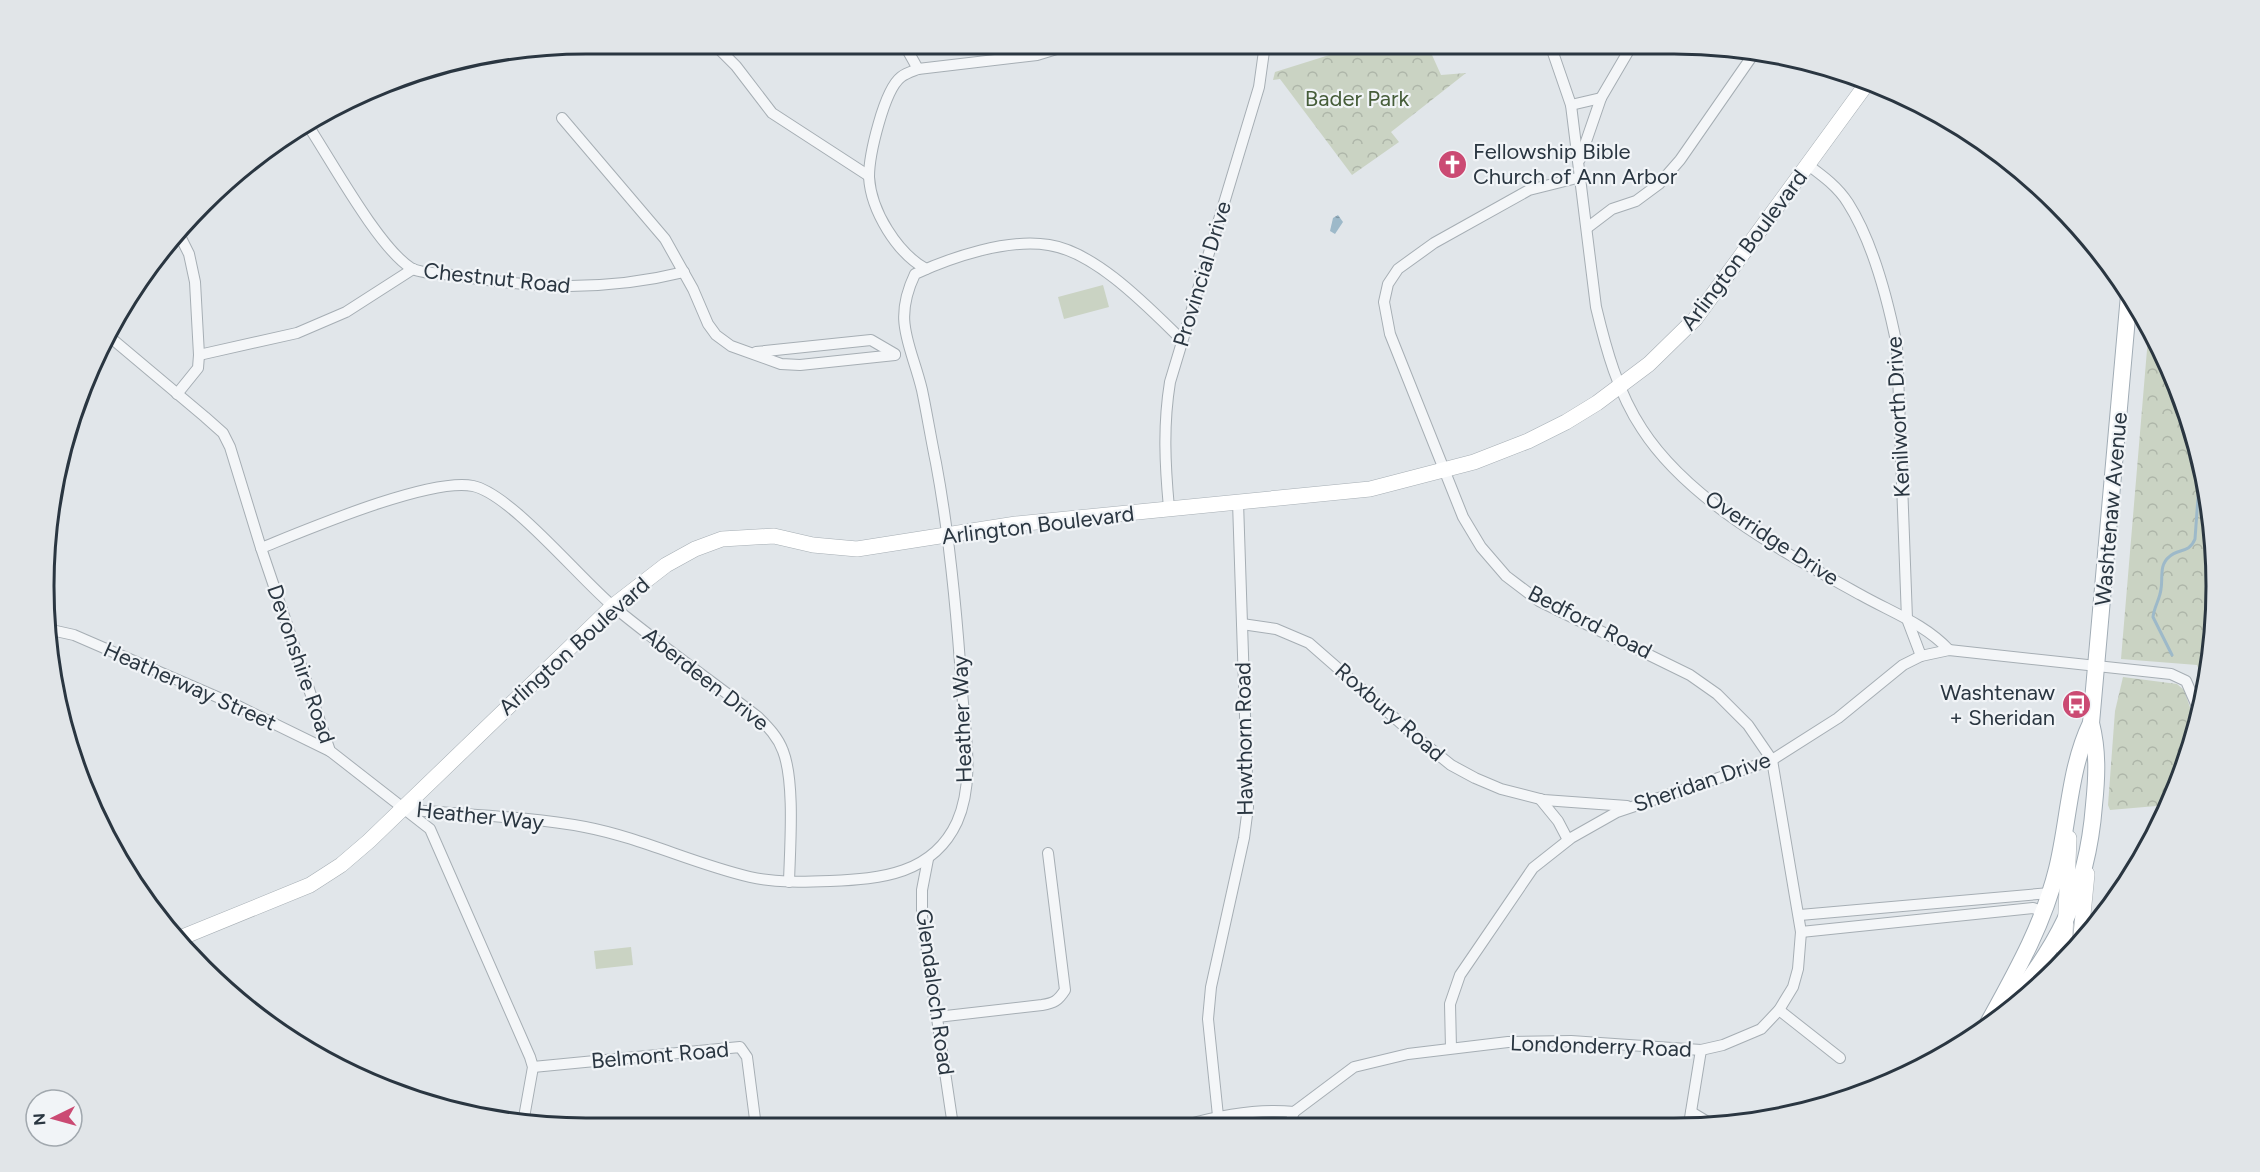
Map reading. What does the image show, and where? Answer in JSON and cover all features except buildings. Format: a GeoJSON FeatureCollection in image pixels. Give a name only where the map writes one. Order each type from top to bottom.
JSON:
{"type":"FeatureCollection","features":[{"type":"Feature","properties":{"kind":"main road","name":"Washtenaw Avenue"},"geometry":{"type":"LineString","coordinates":[[1995,1010],[2020,965],[2044,912],[2057,869],[2075,767],[2091,723],[2128,308]]}},
{"type":"Feature","properties":{"kind":"main road","name":"Washtenaw Avenue"},"geometry":{"type":"LineString","coordinates":[[2031,981],[2067,919],[2089,850],[2098,748],[2091,723]]}},
{"type":"Feature","properties":{"kind":"street"},"geometry":{"type":"LineString","coordinates":[[724,54],[772,113],[869,177]]}},
{"type":"Feature","properties":{"kind":"street"},"geometry":{"type":"LineString","coordinates":[[910,54],[918,69]]}},
{"type":"Feature","properties":{"kind":"street"},"geometry":{"type":"LineString","coordinates":[[1040,54],[918,69],[901,77],[888,94],[876,133],[869,177],[884,223],[911,261],[926,269],[984,250],[1050,245],[1087,260],[1126,286],[1182,340]]}},
{"type":"Feature","properties":{"kind":"street","name":"Provincial Drive"},"geometry":{"type":"LineString","coordinates":[[1169,508],[1165,413],[1170,382],[1259,87],[1264,54]]}},
{"type":"Feature","properties":{"kind":"street","name":"Overridge Drive"},"geometry":{"type":"LineString","coordinates":[[1553,54],[1570,105],[1596,307],[1620,387],[1642,430],[1680,476],[1717,507],[1861,596],[1907,619],[1938,638],[1949,650]]}},
{"type":"Feature","properties":{"kind":"street"},"geometry":{"type":"LineString","coordinates":[[1579,161],[1601,98],[1627,54]]}},
{"type":"Feature","properties":{"kind":"street"},"geometry":{"type":"LineString","coordinates":[[1587,228],[1612,209],[1636,201],[1659,184],[1680,160],[1749,60]]}},
{"type":"Feature","properties":{"kind":"street","name":"Arlington Boulevard"},"geometry":{"type":"LineString","coordinates":[[185,936],[294,892],[326,876],[369,841],[613,606],[666,565],[695,549],[722,539],[765,535],[813,545],[857,549],[1016,524],[1370,489],[1474,462],[1528,441],[1566,422],[1620,387],[1649,364],[1695,319],[1863,89]]}},
{"type":"Feature","properties":{"kind":"street"},"geometry":{"type":"LineString","coordinates":[[1570,105],[1601,98]]}},
{"type":"Feature","properties":{"kind":"street"},"geometry":{"type":"LineString","coordinates":[[562,118],[665,239],[716,335],[731,346],[781,364],[791,365],[895,355],[910,358]]}},
{"type":"Feature","properties":{"kind":"street","name":"Chestnut Road"},"geometry":{"type":"LineString","coordinates":[[311,131],[376,230],[413,269],[485,281],[560,288],[662,278],[684,272]]}},
{"type":"Feature","properties":{"kind":"street","name":"Kenilworth Drive"},"geometry":{"type":"LineString","coordinates":[[1808,165],[1827,179],[1848,203],[1876,264],[1890,313],[1897,346],[1907,619],[1921,656]]}},
{"type":"Feature","properties":{"kind":"street","name":"Bedford Road"},"geometry":{"type":"LineString","coordinates":[[1581,177],[1529,190],[1434,243],[1398,269],[1388,284],[1384,302],[1390,334],[1463,517],[1482,547],[1506,576],[1539,601],[1690,675],[1716,694],[1748,725],[1772,760],[1800,915]]}},
{"type":"Feature","properties":{"kind":"street"},"geometry":{"type":"LineString","coordinates":[[177,394],[198,368],[199,355],[195,282],[189,254],[182,240]]}},
{"type":"Feature","properties":{"kind":"street"},"geometry":{"type":"LineString","coordinates":[[199,355],[297,333],[346,312],[413,269]]}},
{"type":"Feature","properties":{"kind":"street","name":"Heather Way"},"geometry":{"type":"LineString","coordinates":[[403,808],[583,827],[613,833],[752,877],[789,882],[874,879],[898,874],[928,859],[947,840],[958,820],[968,769],[948,536],[921,386],[910,358],[903,314],[908,290],[915,274],[926,269]]}},
{"type":"Feature","properties":{"kind":"street"},"geometry":{"type":"LineString","coordinates":[[750,352],[778,352],[871,340],[895,355]]}},
{"type":"Feature","properties":{"kind":"street","name":"Devonshire Road"},"geometry":{"type":"LineString","coordinates":[[114,341],[214,425],[227,440],[330,751],[430,830],[533,1067]]}},
{"type":"Feature","properties":{"kind":"street","name":"Aberdeen Drive"},"geometry":{"type":"LineString","coordinates":[[261,548],[413,494],[439,487],[473,486],[501,499],[613,606],[758,717],[775,734],[784,751],[788,775],[789,882]]}},
{"type":"Feature","properties":{"kind":"street","name":"Hawthorn Road"},"geometry":{"type":"LineString","coordinates":[[1218,1116],[1208,1019],[1211,987],[1244,838],[1248,807],[1238,502]]}},
{"type":"Feature","properties":{"kind":"street","name":"Roxbury Road"},"geometry":{"type":"LineString","coordinates":[[1242,624],[1276,629],[1310,643],[1386,712],[1450,765],[1501,789],[1540,799],[1630,807]]}},
{"type":"Feature","properties":{"kind":"street","name":"Heatherway Street"},"geometry":{"type":"LineString","coordinates":[[56,631],[74,635],[238,706],[330,751]]}},
{"type":"Feature","properties":{"kind":"street","name":"Sheridan Drive"},"geometry":{"type":"LineString","coordinates":[[1451,1048],[1450,1004],[1460,975],[1533,868],[1568,840],[1617,812],[1772,760],[1838,718],[1903,665],[1921,656],[1949,650],[2180,676],[2186,681],[2194,699]]}},
{"type":"Feature","properties":{"kind":"street"},"geometry":{"type":"LineString","coordinates":[[2065,946],[2067,867],[2075,801],[2075,767]]}},
{"type":"Feature","properties":{"kind":"street"},"geometry":{"type":"LineString","coordinates":[[1540,799],[1558,821],[1568,840]]}},
{"type":"Feature","properties":{"kind":"street"},"geometry":{"type":"LineString","coordinates":[[2082,928],[2089,850]]}},
{"type":"Feature","properties":{"kind":"street"},"geometry":{"type":"LineString","coordinates":[[937,1017],[1055,1003],[1065,990],[1048,854]]}},
{"type":"Feature","properties":{"kind":"street","name":"Glendaloch Road"},"geometry":{"type":"LineString","coordinates":[[928,859],[922,890],[922,917],[952,1118]]}},
{"type":"Feature","properties":{"kind":"street"},"geometry":{"type":"LineString","coordinates":[[1800,915],[2050,893]]}},
{"type":"Feature","properties":{"kind":"street"},"geometry":{"type":"LineString","coordinates":[[1947,901],[1949,917]]}},
{"type":"Feature","properties":{"kind":"street"},"geometry":{"type":"LineString","coordinates":[[1802,932],[2033,908],[2044,912]]}},
{"type":"Feature","properties":{"kind":"street","name":"Londonderry Road"},"geometry":{"type":"LineString","coordinates":[[1294,1112],[1354,1067],[1408,1054],[1508,1042],[1571,1041],[1701,1050],[1736,1040],[1761,1029],[1779,1010],[1793,987],[1798,969],[1802,932],[1800,915]]}},
{"type":"Feature","properties":{"kind":"street"},"geometry":{"type":"LineString","coordinates":[[1779,1010],[1840,1058]]}},
{"type":"Feature","properties":{"kind":"street","name":"Belmont Road"},"geometry":{"type":"LineString","coordinates":[[533,1067],[740,1047],[747,1057],[755,1118]]}},
{"type":"Feature","properties":{"kind":"street"},"geometry":{"type":"LineString","coordinates":[[1690,1118],[1701,1050]]}},
{"type":"Feature","properties":{"kind":"street"},"geometry":{"type":"LineString","coordinates":[[525,1114],[533,1067]]}},
{"type":"Feature","properties":{"kind":"street"},"geometry":{"type":"LineString","coordinates":[[1211,1118],[1273,1110],[1294,1112],[1292,1118]]}},
{"type":"Feature","properties":{"kind":"street"},"geometry":{"type":"LineString","coordinates":[[1691,1112],[1700,1117]]}},
{"type":"Feature","properties":{"kind":"green space","name":"Bader Park"},"geometry":{"type":"Polygon","coordinates":[[[1332,54],[1432,54],[1441,75],[1466,73],[1391,132],[1399,142],[1352,175],[1280,79],[1273,80],[1275,72],[1332,54]]]}},
{"type":"Feature","properties":{"kind":"green space"},"geometry":{"type":"Polygon","coordinates":[[[1103,285],[1109,307],[1064,319],[1058,297],[1103,285]]]}},
{"type":"Feature","properties":{"kind":"green space"},"geometry":{"type":"Polygon","coordinates":[[[2147,344],[2166,382],[2178,415],[2196,482],[2205,551],[2205,621],[2199,670],[2197,665],[2121,659],[2147,344]]]}},
{"type":"Feature","properties":{"kind":"green space"},"geometry":{"type":"Polygon","coordinates":[[[2123,677],[2177,684],[2184,690],[2191,711],[2178,757],[2158,806],[2110,810],[2108,805],[2115,711],[2123,677]]]}},
{"type":"Feature","properties":{"kind":"green space"},"geometry":{"type":"Polygon","coordinates":[[[631,947],[633,965],[596,969],[594,951],[631,947]]]}},
{"type":"Feature","properties":{"kind":"water"},"geometry":{"type":"Polygon","coordinates":[[[1338,215],[1343,222],[1335,234],[1330,231],[1333,218],[1338,215]]]}},
{"type":"Feature","properties":{"kind":"waterway"},"geometry":{"type":"LineString","coordinates":[[2172,655],[2153,617],[2166,560],[2172,554],[2190,547],[2195,539],[2198,497]]}},
{"type":"Feature","properties":{"kind":"place","name":"Fellowship Bible Church of Ann Arbor"},"geometry":{"type":"Point","coordinates":[1452,164]}},
{"type":"Feature","properties":{"kind":"place","name":"Washtenaw + Sheridan"},"geometry":{"type":"Point","coordinates":[2076,705]}}]}
